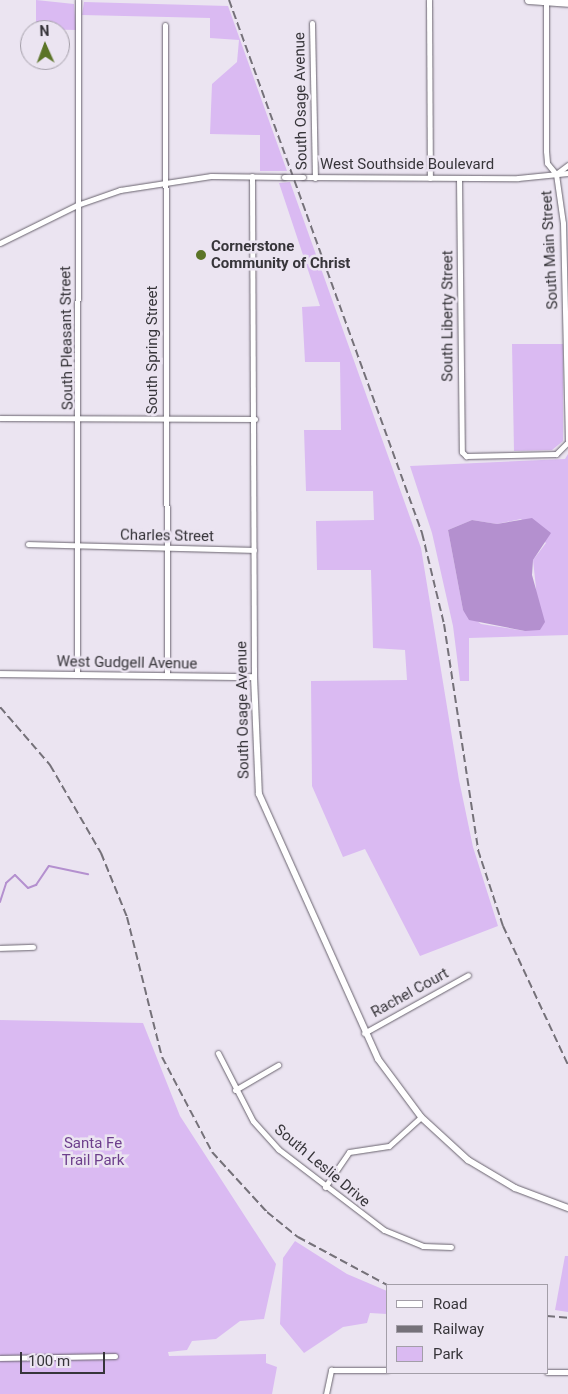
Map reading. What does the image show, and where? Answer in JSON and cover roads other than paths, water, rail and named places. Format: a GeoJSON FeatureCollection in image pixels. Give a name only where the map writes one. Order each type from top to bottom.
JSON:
{"type":"FeatureCollection","features":[{"type":"Feature","properties":{"kind":"main road"},"geometry":{"type":"LineString","coordinates":[[529,0],[546,3],[568,3]]}},
{"type":"Feature","properties":{"kind":"street","name":"South Pleasant Street"},"geometry":{"type":"LineString","coordinates":[[76,675],[80,547],[78,0]]}},
{"type":"Feature","properties":{"kind":"street"},"geometry":{"type":"LineString","coordinates":[[429,0],[430,178]]}},
{"type":"Feature","properties":{"kind":"street","name":"South Main Street"},"geometry":{"type":"LineString","coordinates":[[546,3],[546,151],[547,163],[556,174],[563,223],[568,441],[564,450]]}},
{"type":"Feature","properties":{"kind":"street","name":"South Osage Avenue"},"geometry":{"type":"LineString","coordinates":[[312,23],[315,178]]}},
{"type":"Feature","properties":{"kind":"street","name":"South Spring Street"},"geometry":{"type":"LineString","coordinates":[[165,25],[167,676]]}},
{"type":"Feature","properties":{"kind":"street"},"geometry":{"type":"LineString","coordinates":[[556,174],[568,165]]}},
{"type":"Feature","properties":{"kind":"street","name":"West Southside Boulevard"},"geometry":{"type":"LineString","coordinates":[[0,243],[78,205],[165,180],[252,176],[459,178],[568,173]]}},
{"type":"Feature","properties":{"kind":"street","name":"South Osage Avenue"},"geometry":{"type":"LineString","coordinates":[[252,176],[254,677],[259,794],[364,1033],[392,1081],[421,1118],[488,1174],[568,1208]]}},
{"type":"Feature","properties":{"kind":"street","name":"South Liberty Street"},"geometry":{"type":"LineString","coordinates":[[459,178],[463,454],[556,454],[564,450]]}},
{"type":"Feature","properties":{"kind":"street"},"geometry":{"type":"LineString","coordinates":[[0,418],[254,419]]}},
{"type":"Feature","properties":{"kind":"street","name":"Charles Street"},"geometry":{"type":"LineString","coordinates":[[28,544],[80,547],[254,550]]}},
{"type":"Feature","properties":{"kind":"street","name":"West Gudgell Avenue"},"geometry":{"type":"LineString","coordinates":[[0,674],[254,677]]}},
{"type":"Feature","properties":{"kind":"street"},"geometry":{"type":"LineString","coordinates":[[0,948],[34,947]]}},
{"type":"Feature","properties":{"kind":"street","name":"Rachel Court"},"geometry":{"type":"LineString","coordinates":[[364,1033],[468,975]]}},
{"type":"Feature","properties":{"kind":"street","name":"South Leslie Drive"},"geometry":{"type":"LineString","coordinates":[[218,1053],[235,1090],[253,1121],[278,1149],[324,1187],[403,1240],[451,1247]]}},
{"type":"Feature","properties":{"kind":"street"},"geometry":{"type":"LineString","coordinates":[[235,1090],[278,1066]]}},
{"type":"Feature","properties":{"kind":"street"},"geometry":{"type":"LineString","coordinates":[[324,1187],[349,1152],[389,1146],[421,1118]]}},
{"type":"Feature","properties":{"kind":"street"},"geometry":{"type":"LineString","coordinates":[[0,1358],[115,1356]]}},
{"type":"Feature","properties":{"kind":"street"},"geometry":{"type":"LineString","coordinates":[[326,1394],[326,1376],[338,1368],[386,1370]]}},
{"type":"Feature","properties":{"kind":"street"},"geometry":{"type":"LineString","coordinates":[[548,1372],[565,1372]]}},
{"type":"Feature","properties":{"kind":"waterway"},"geometry":{"type":"LineString","coordinates":[[0,902],[6,883],[15,875],[28,888],[36,885],[49,866],[88,874]]}},
{"type":"Feature","properties":{"kind":"railway"},"geometry":{"type":"LineString","coordinates":[[229,0],[422,533],[444,624],[478,850],[503,926],[568,1065]]}},
{"type":"Feature","properties":{"kind":"railway"},"geometry":{"type":"LineString","coordinates":[[0,707],[50,765],[101,853],[127,917],[162,1057],[212,1152],[267,1212],[298,1237],[386,1284]]}},
{"type":"Feature","properties":{"kind":"railway"},"geometry":{"type":"LineString","coordinates":[[548,1316],[568,1318]]}},
{"type":"Feature","properties":{"kind":"place","name":"Cornerstone Community of Christ"},"geometry":{"type":"Point","coordinates":[201,255]}},
{"type":"Feature","properties":{"kind":"park label","name":"Santa Fe Trail Park"},"geometry":{"type":"Point","coordinates":[93,1152]}}]}
